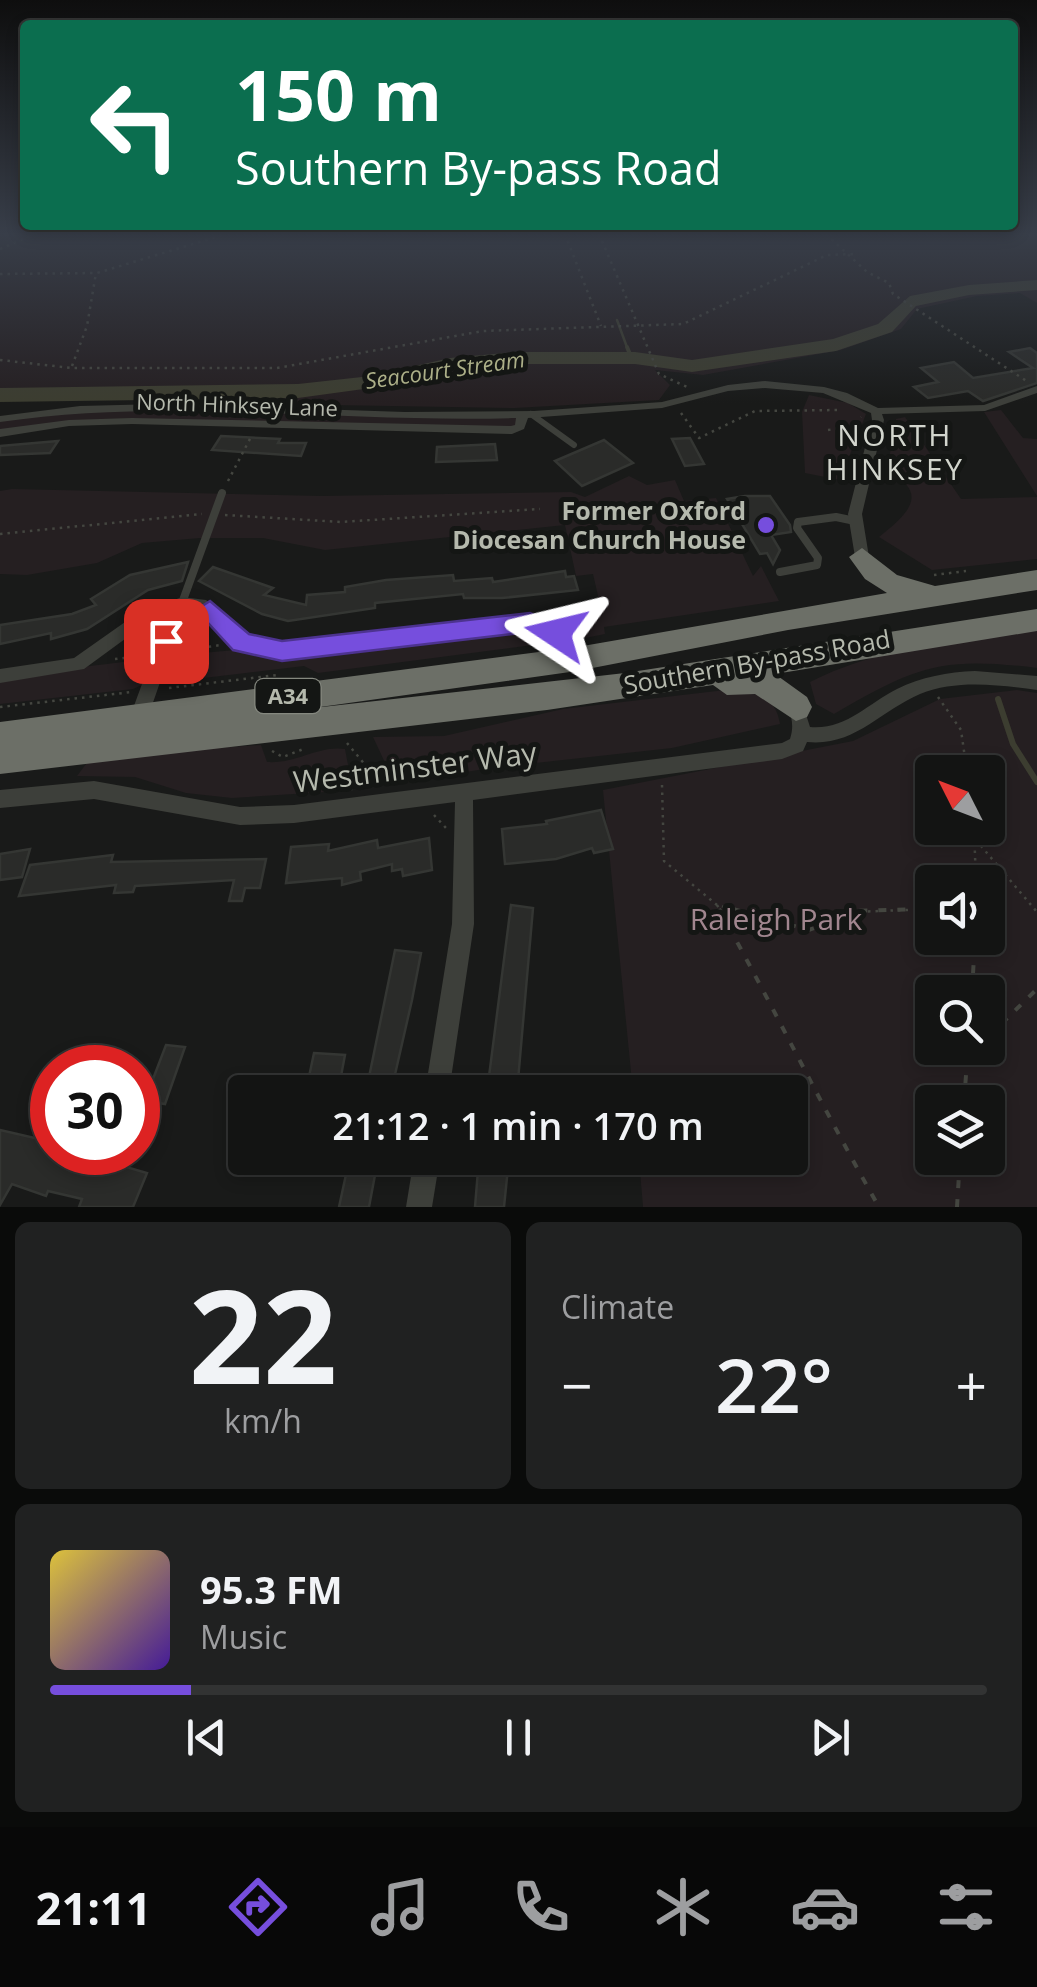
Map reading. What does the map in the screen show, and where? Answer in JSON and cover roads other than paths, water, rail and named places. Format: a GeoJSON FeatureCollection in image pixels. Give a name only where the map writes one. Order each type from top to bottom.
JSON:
{"type":"FeatureCollection","features":[{"type":"Feature","properties":{"kind":"highway"},"geometry":{"type":"LineString","coordinates":[[862,557],[883,582],[898,588],[971,589]]}},
{"type":"Feature","properties":{"kind":"highway"},"geometry":{"type":"LineString","coordinates":[[788,619],[853,595],[862,586],[862,557]]}},
{"type":"Feature","properties":{"kind":"highway","name":"Southern By-pass Road"},"geometry":{"type":"LineString","coordinates":[[0,737],[140,714],[577,658],[788,619],[1037,580]]}},
{"type":"Feature","properties":{"kind":"highway","name":"Southern By-pass Road"},"geometry":{"type":"LineString","coordinates":[[0,759],[131,739],[624,686],[892,639],[1037,620]]}},
{"type":"Feature","properties":{"kind":"highway"},"geometry":{"type":"LineString","coordinates":[[799,720],[794,688],[805,673],[824,661],[892,639]]}},
{"type":"Feature","properties":{"kind":"highway"},"geometry":{"type":"LineString","coordinates":[[624,686],[761,681],[799,720]]}},
{"type":"Feature","properties":{"kind":"street","name":"North Hinksey Lane"},"geometry":{"type":"LineString","coordinates":[[0,419],[73,408],[228,407],[320,413],[527,414],[674,404],[740,386],[803,388],[855,398],[870,411]]}},
{"type":"Feature","properties":{"kind":"street"},"geometry":{"type":"LineString","coordinates":[[870,411],[985,408],[1034,386]]}},
{"type":"Feature","properties":{"kind":"street"},"geometry":{"type":"LineString","coordinates":[[862,557],[855,521],[859,484],[878,420],[870,411]]}},
{"type":"Feature","properties":{"kind":"street","name":"North Hinksey Lane"},"geometry":{"type":"LineString","coordinates":[[0,433],[68,423],[132,421],[512,430],[520,428],[527,414]]}},
{"type":"Feature","properties":{"kind":"street"},"geometry":{"type":"LineString","coordinates":[[0,676],[78,664],[140,620],[182,604],[200,604],[210,610],[242,643],[282,651],[530,622],[556,633]]}},
{"type":"Feature","properties":{"kind":"street"},"geometry":{"type":"LineString","coordinates":[[140,714],[166,641],[210,610]]}},
{"type":"Feature","properties":{"kind":"street"},"geometry":{"type":"LineString","coordinates":[[140,620],[166,641]]}},
{"type":"Feature","properties":{"kind":"street","name":"Westminster Way"},"geometry":{"type":"LineString","coordinates":[[799,720],[824,738],[845,732],[908,691],[928,684],[968,677],[1037,683]]}},
{"type":"Feature","properties":{"kind":"street","name":"Westminster Way"},"geometry":{"type":"LineString","coordinates":[[0,799],[94,790],[240,816],[344,808],[782,751],[798,745],[799,720]]}},
{"type":"Feature","properties":{"kind":"street"},"geometry":{"type":"LineString","coordinates":[[440,1075],[463,924],[464,792]]}},
{"type":"Feature","properties":{"kind":"street"},"geometry":{"type":"LineString","coordinates":[[419,1207],[424,1175]]}},
{"type":"Feature","properties":{"kind":"lane"},"geometry":{"type":"LineString","coordinates":[[527,414],[574,445]]}},
{"type":"Feature","properties":{"kind":"lane"},"geometry":{"type":"LineString","coordinates":[[182,604],[222,493]]}},
{"type":"Feature","properties":{"kind":"lane"},"geometry":{"type":"LineString","coordinates":[[780,572],[817,565],[818,558],[797,528],[798,522],[836,517],[855,521]]}},
{"type":"Feature","properties":{"kind":"waterway","name":"Seacourt Stream"},"geometry":{"type":"LineString","coordinates":[[0,395],[298,391],[371,382],[450,364],[514,358],[635,358],[692,366],[836,345],[885,328],[910,302],[967,290]]}},
{"type":"Feature","properties":{"kind":"waterway"},"geometry":{"type":"LineString","coordinates":[[617,320],[628,350]]}},
{"type":"Feature","properties":{"kind":"waterway"},"geometry":{"type":"LineString","coordinates":[[627,347],[632,359]]}},
{"type":"Feature","properties":{"kind":"waterway"},"geometry":{"type":"LineString","coordinates":[[998,699],[1013,744],[1037,782]]}},
{"type":"Feature","properties":{"kind":"place","name":"Former Oxford Diocesan Church House"},"geometry":{"type":"Point","coordinates":[766,525]}},
{"type":"Feature","properties":{"kind":"district","name":"NORTH HINKSEY"},"geometry":{"type":"Point","coordinates":[895,453]}},
{"type":"Feature","properties":{"kind":"park label","name":"Raleigh Park"},"geometry":{"type":"Point","coordinates":[776,920]}}]}
